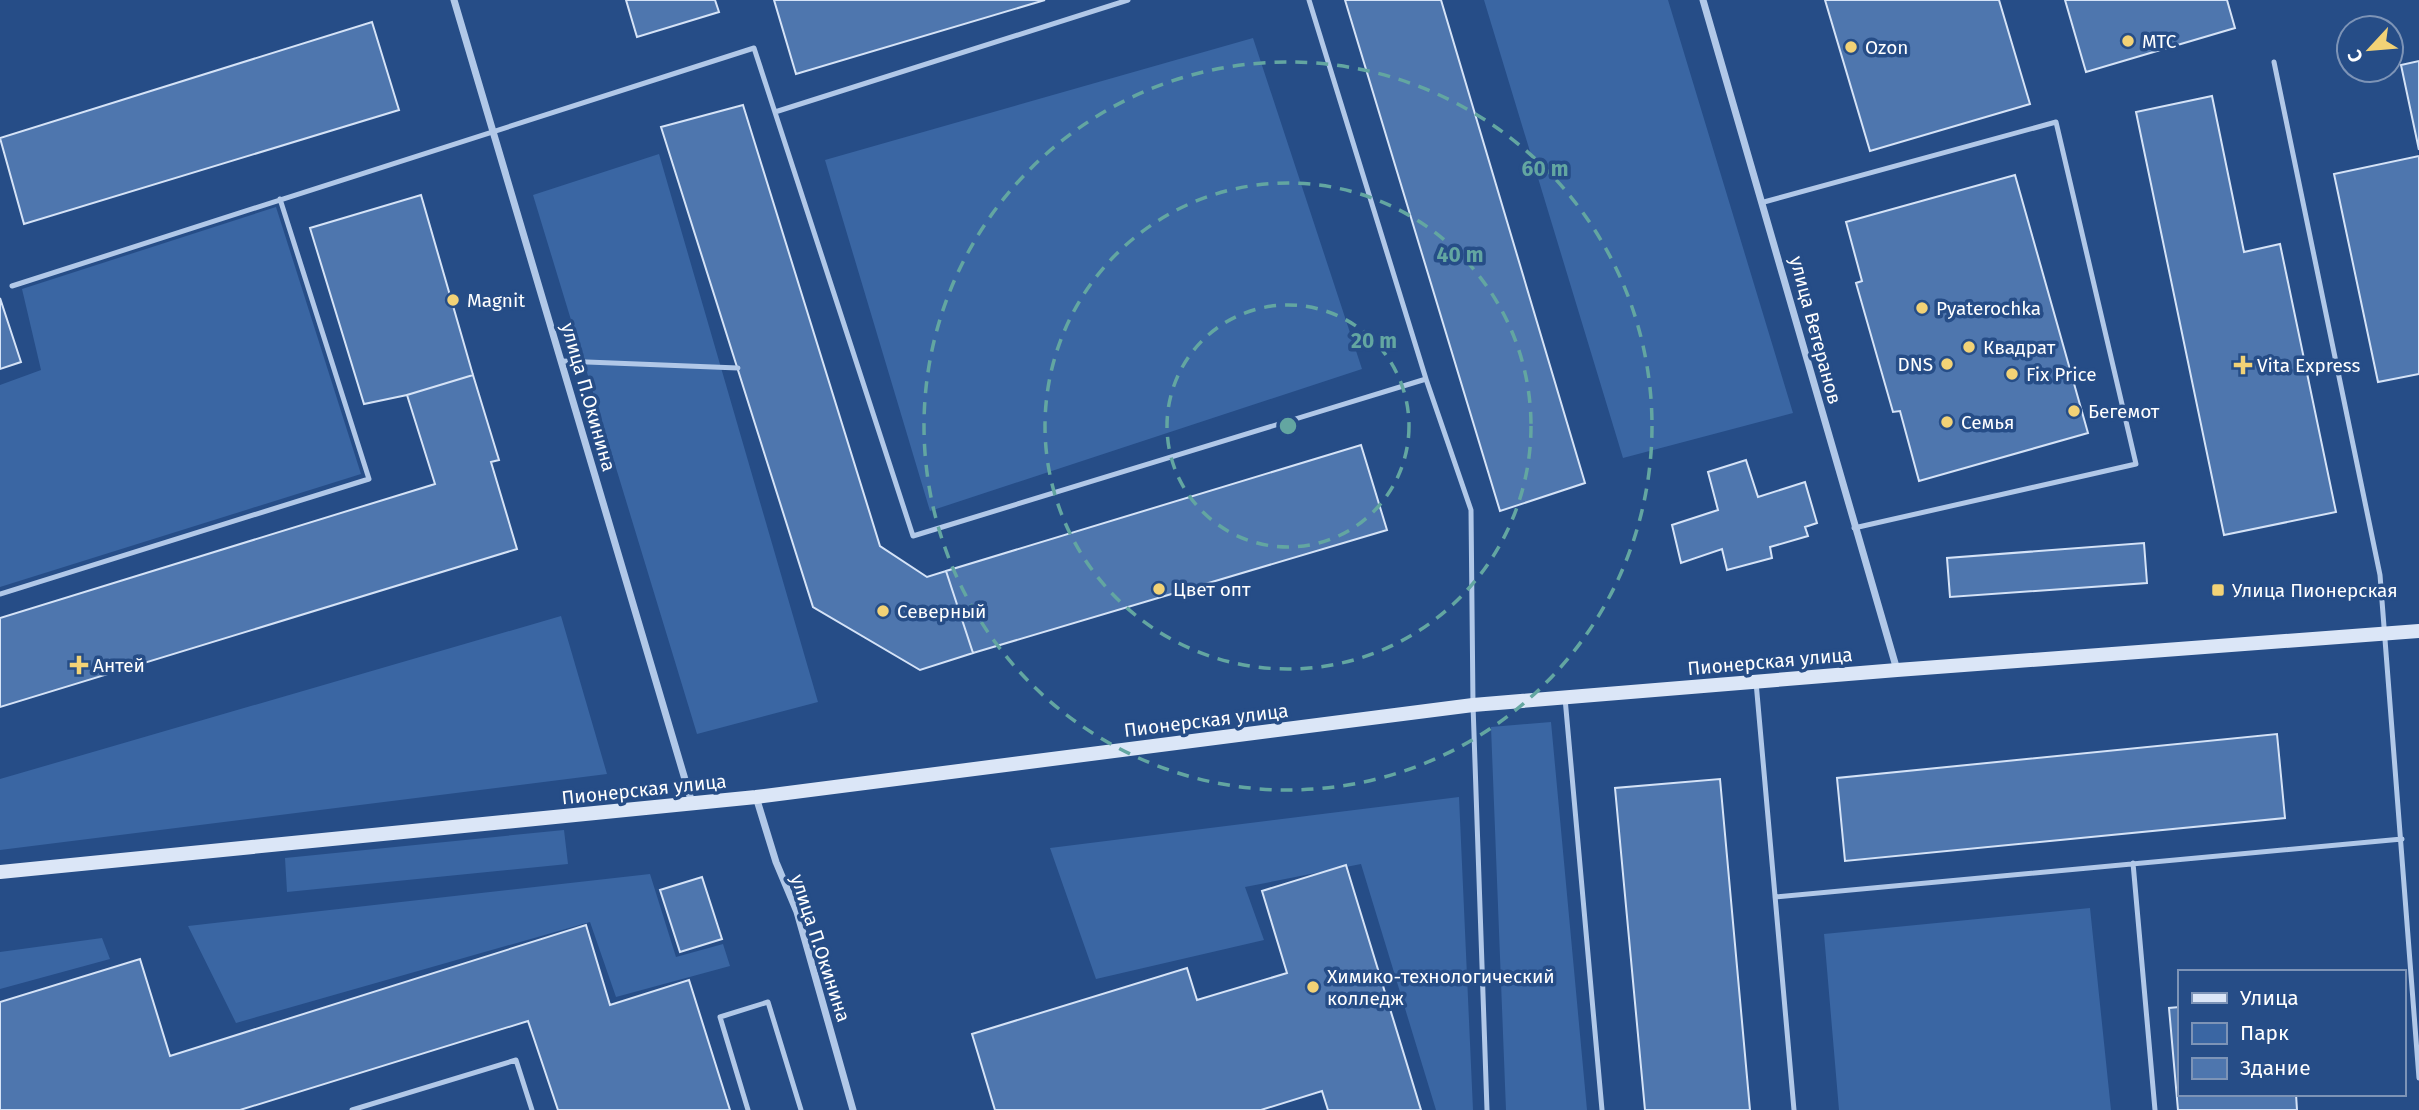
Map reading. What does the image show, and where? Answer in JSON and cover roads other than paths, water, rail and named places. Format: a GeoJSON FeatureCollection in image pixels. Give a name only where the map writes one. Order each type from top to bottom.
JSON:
{"type":"FeatureCollection","features":[{"type":"Feature","properties":{"kind":"street","name":"улица П.Окинина"},"geometry":{"type":"LineString","coordinates":[[454,0],[692,803]]}},
{"type":"Feature","properties":{"kind":"street","name":"улица Ветеранов"},"geometry":{"type":"LineString","coordinates":[[1703,0],[1764,202],[1854,528],[1897,670]]}},
{"type":"Feature","properties":{"kind":"street","name":"Пионерская улица"},"geometry":{"type":"LineString","coordinates":[[0,872],[756,797],[1473,705],[2419,631]]}},
{"type":"Feature","properties":{"kind":"street","name":"улица П.Окинина"},"geometry":{"type":"LineString","coordinates":[[756,797],[776,862],[797,912],[853,1110]]}},
{"type":"Feature","properties":{"kind":"lane"},"geometry":{"type":"LineString","coordinates":[[775,112],[1128,0]]}},
{"type":"Feature","properties":{"kind":"lane"},"geometry":{"type":"LineString","coordinates":[[1310,0],[1426,379],[1471,510],[1473,705],[1487,1110]]}},
{"type":"Feature","properties":{"kind":"lane"},"geometry":{"type":"LineString","coordinates":[[12,286],[754,48],[913,536],[1426,379]]}},
{"type":"Feature","properties":{"kind":"lane"},"geometry":{"type":"LineString","coordinates":[[2274,62],[2380,575],[2387,634],[2419,1078]]}},
{"type":"Feature","properties":{"kind":"lane"},"geometry":{"type":"LineString","coordinates":[[1764,202],[2056,122],[2136,464],[1854,528]]}},
{"type":"Feature","properties":{"kind":"lane"},"geometry":{"type":"LineString","coordinates":[[0,594],[369,479],[281,199]]}},
{"type":"Feature","properties":{"kind":"lane"},"geometry":{"type":"LineString","coordinates":[[562,361],[738,368]]}},
{"type":"Feature","properties":{"kind":"lane"},"geometry":{"type":"LineString","coordinates":[[1756,682],[1794,1110]]}},
{"type":"Feature","properties":{"kind":"lane"},"geometry":{"type":"LineString","coordinates":[[1565,698],[1602,1110]]}},
{"type":"Feature","properties":{"kind":"lane"},"geometry":{"type":"LineString","coordinates":[[1775,897],[2402,839]]}},
{"type":"Feature","properties":{"kind":"lane"},"geometry":{"type":"LineString","coordinates":[[2133,863],[2155,1110]]}},
{"type":"Feature","properties":{"kind":"lane"},"geometry":{"type":"LineString","coordinates":[[748,1110],[720,1017],[768,1002],[801,1110]]}},
{"type":"Feature","properties":{"kind":"lane"},"geometry":{"type":"LineString","coordinates":[[352,1110],[516,1060],[532,1110]]}},
{"type":"Feature","properties":{"kind":"place","name":"МТС"},"geometry":{"type":"Point","coordinates":[2128,41]}},
{"type":"Feature","properties":{"kind":"place","name":"Ozon"},"geometry":{"type":"Point","coordinates":[1851,47]}},
{"type":"Feature","properties":{"kind":"place","name":"Magnit"},"geometry":{"type":"Point","coordinates":[453,300]}},
{"type":"Feature","properties":{"kind":"place","name":"Pyaterochka"},"geometry":{"type":"Point","coordinates":[1922,308]}},
{"type":"Feature","properties":{"kind":"place","name":"Квадрат"},"geometry":{"type":"Point","coordinates":[1969,347]}},
{"type":"Feature","properties":{"kind":"place","name":"DNS"},"geometry":{"type":"Point","coordinates":[1947,364]}},
{"type":"Feature","properties":{"kind":"place","name":"Vita Express"},"geometry":{"type":"Point","coordinates":[2243,365]}},
{"type":"Feature","properties":{"kind":"place","name":"Fix Price"},"geometry":{"type":"Point","coordinates":[2012,374]}},
{"type":"Feature","properties":{"kind":"place","name":"Бегемот"},"geometry":{"type":"Point","coordinates":[2074,411]}},
{"type":"Feature","properties":{"kind":"place","name":"Семья"},"geometry":{"type":"Point","coordinates":[1947,422]}},
{"type":"Feature","properties":{"kind":"place","name":"Цвет опт"},"geometry":{"type":"Point","coordinates":[1159,589]}},
{"type":"Feature","properties":{"kind":"place","name":"Улица Пионерская"},"geometry":{"type":"Point","coordinates":[2218,590]}},
{"type":"Feature","properties":{"kind":"place","name":"Северный"},"geometry":{"type":"Point","coordinates":[883,611]}},
{"type":"Feature","properties":{"kind":"place","name":"Антей"},"geometry":{"type":"Point","coordinates":[79,665]}},
{"type":"Feature","properties":{"kind":"place","name":"Химико-технологический колледж"},"geometry":{"type":"Point","coordinates":[1313,987]}}]}
